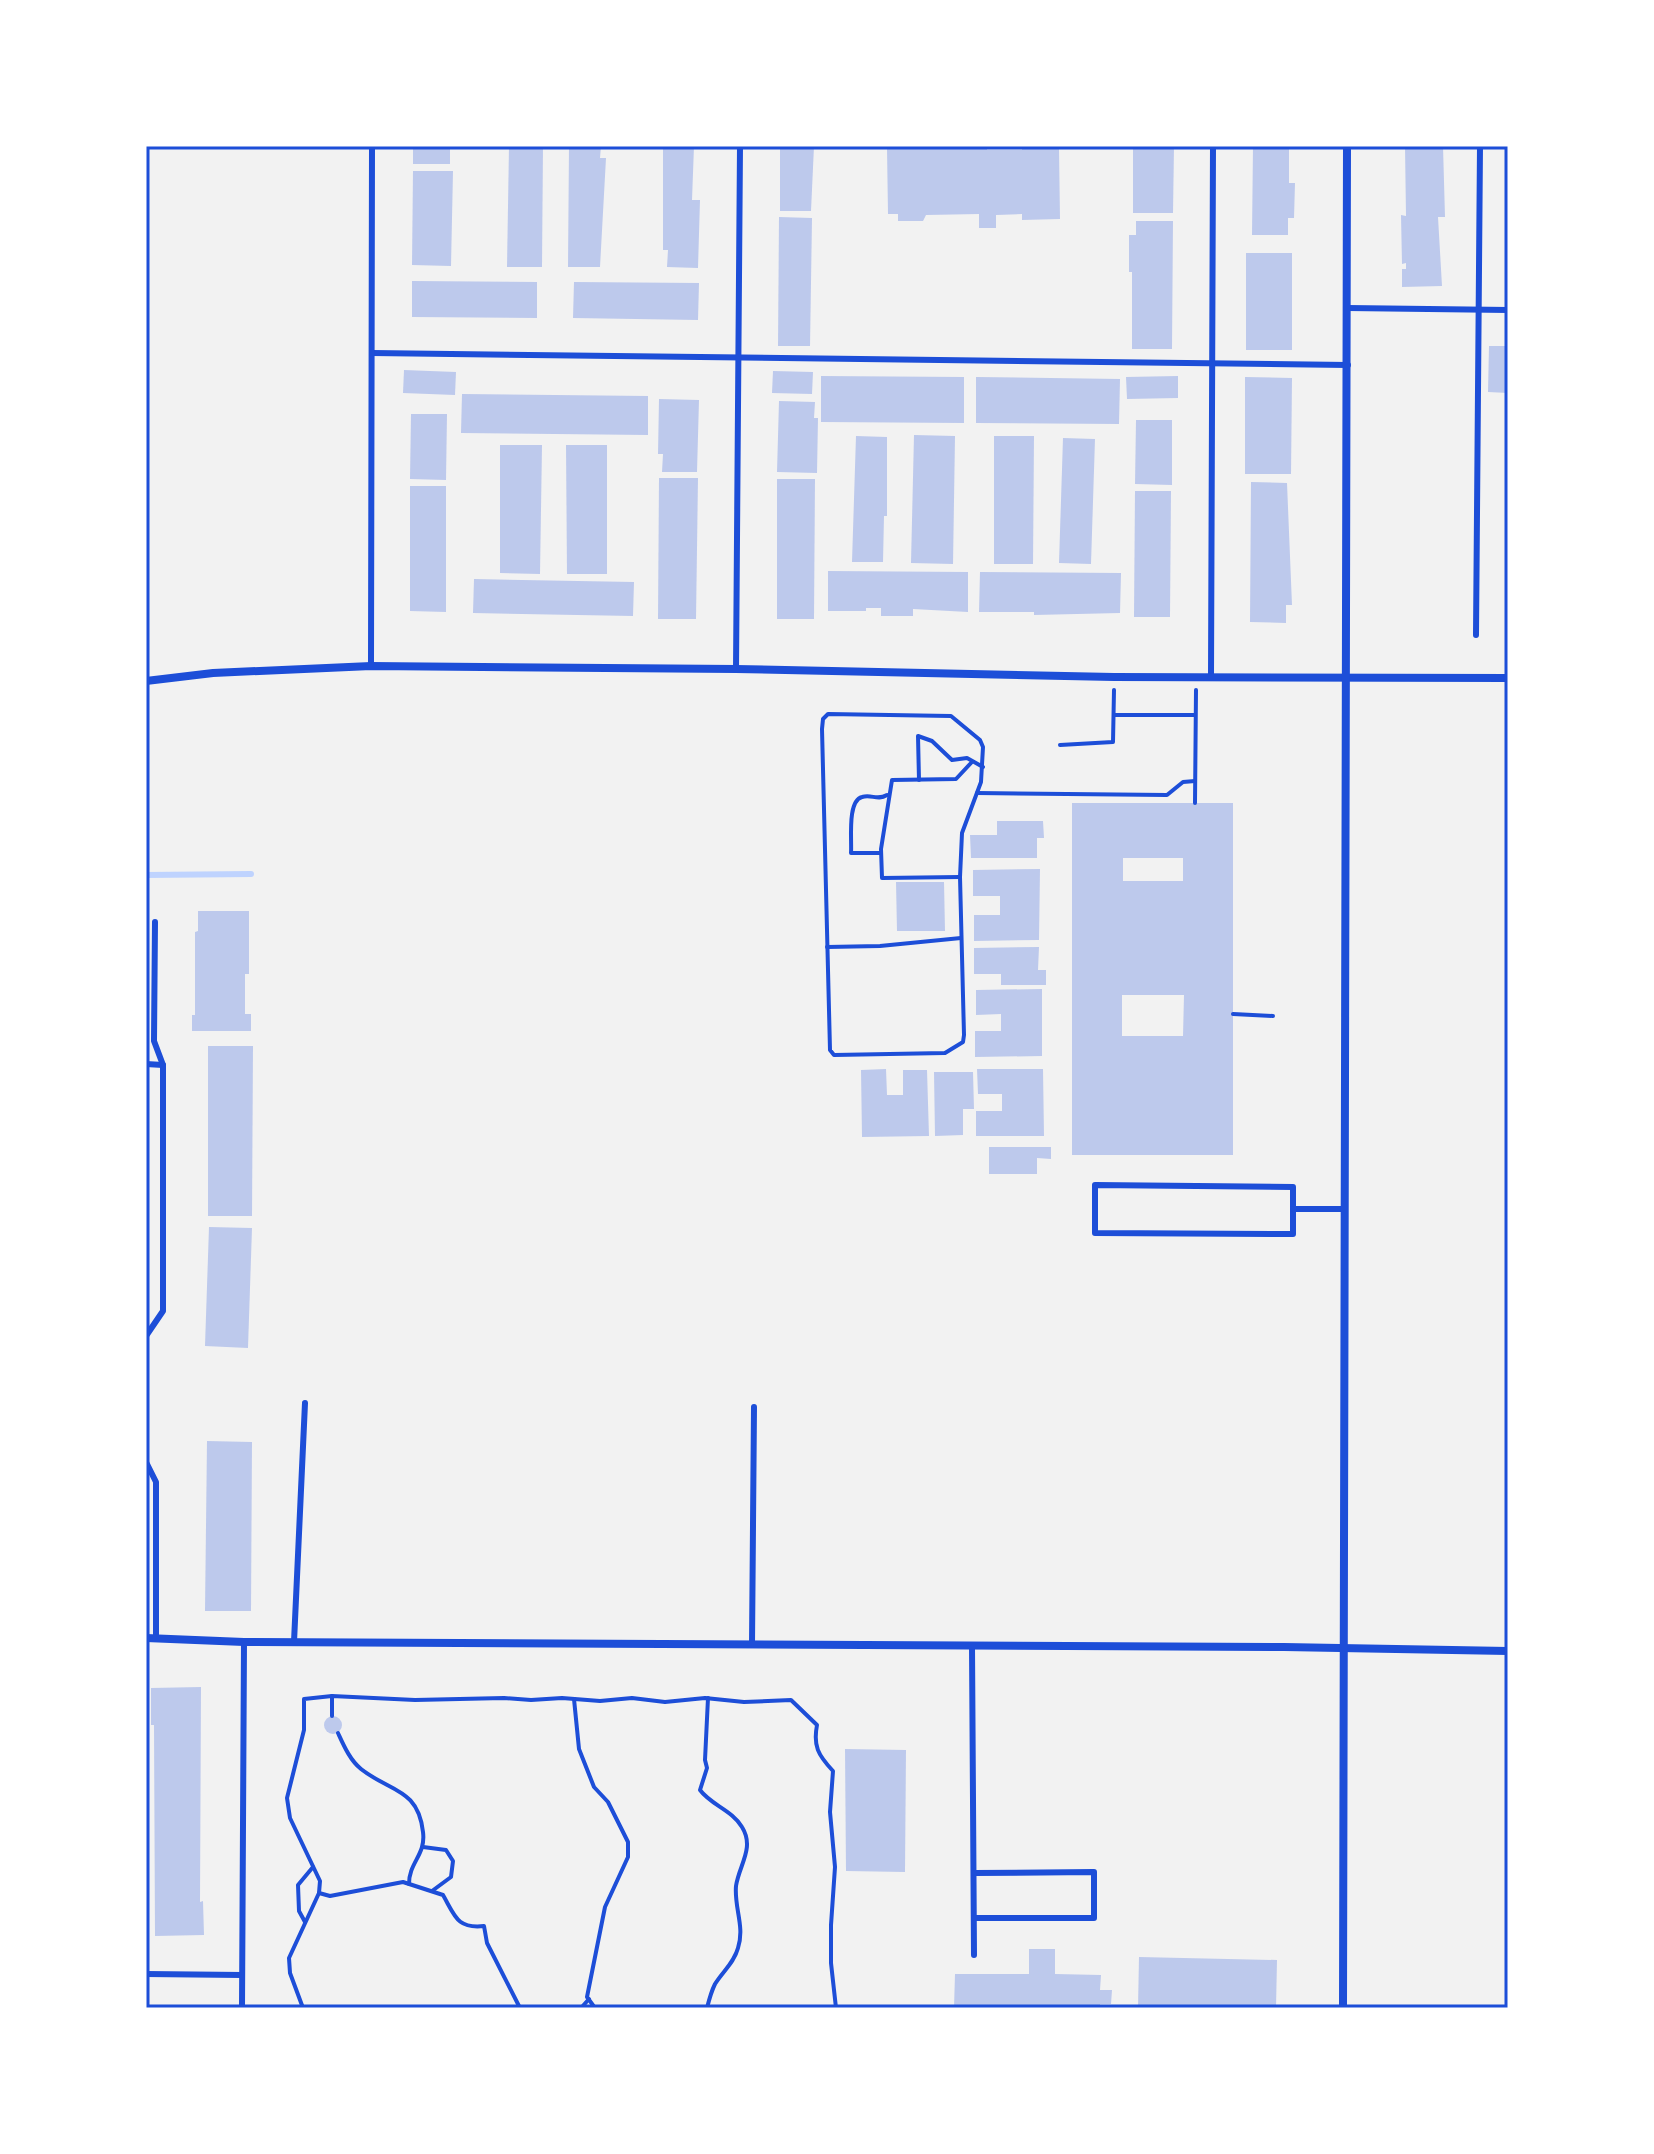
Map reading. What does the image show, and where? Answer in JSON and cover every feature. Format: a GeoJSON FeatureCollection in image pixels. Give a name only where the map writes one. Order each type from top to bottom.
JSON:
{"type":"FeatureCollection","features":[{"type":"Feature","properties":{"kind":"street"},"geometry":{"type":"LineString","coordinates":[[1343,2008],[1347,146]]}},
{"type":"Feature","properties":{"kind":"street"},"geometry":{"type":"LineString","coordinates":[[146,681],[213,673],[371,666],[736,669],[1114,677],[1508,678]]}},
{"type":"Feature","properties":{"kind":"street"},"geometry":{"type":"LineString","coordinates":[[151,1638],[244,1642],[1284,1647],[1508,1651]]}},
{"type":"Feature","properties":{"kind":"lane"},"geometry":{"type":"LineString","coordinates":[[371,666],[372,146]]}},
{"type":"Feature","properties":{"kind":"lane"},"geometry":{"type":"LineString","coordinates":[[736,669],[740,146]]}},
{"type":"Feature","properties":{"kind":"lane"},"geometry":{"type":"LineString","coordinates":[[1211,677],[1213,146]]}},
{"type":"Feature","properties":{"kind":"lane"},"geometry":{"type":"LineString","coordinates":[[1476,635],[1480,146]]}},
{"type":"Feature","properties":{"kind":"lane"},"geometry":{"type":"LineString","coordinates":[[1348,308],[1508,310]]}},
{"type":"Feature","properties":{"kind":"lane"},"geometry":{"type":"LineString","coordinates":[[372,353],[1348,365]]}},
{"type":"Feature","properties":{"kind":"lane"},"geometry":{"type":"LineString","coordinates":[[146,1336],[163,1311],[163,1065],[154,1041],[155,922]]}},
{"type":"Feature","properties":{"kind":"lane"},"geometry":{"type":"LineString","coordinates":[[146,1064],[163,1065]]}},
{"type":"Feature","properties":{"kind":"lane"},"geometry":{"type":"LineString","coordinates":[[1095,1185],[1293,1187],[1293,1209],[1293,1234],[1095,1233],[1095,1185]]}},
{"type":"Feature","properties":{"kind":"lane"},"geometry":{"type":"LineString","coordinates":[[1293,1209],[1345,1209]]}},
{"type":"Feature","properties":{"kind":"lane"},"geometry":{"type":"LineString","coordinates":[[294,1642],[305,1403]]}},
{"type":"Feature","properties":{"kind":"lane"},"geometry":{"type":"LineString","coordinates":[[752,1644],[754,1407]]}},
{"type":"Feature","properties":{"kind":"lane"},"geometry":{"type":"LineString","coordinates":[[146,1462],[156,1482],[156,1608],[151,1638]]}},
{"type":"Feature","properties":{"kind":"lane"},"geometry":{"type":"LineString","coordinates":[[242,2008],[244,1642]]}},
{"type":"Feature","properties":{"kind":"lane"},"geometry":{"type":"LineString","coordinates":[[972,1646],[974,1955]]}},
{"type":"Feature","properties":{"kind":"lane"},"geometry":{"type":"LineString","coordinates":[[974,1873],[1094,1872],[1094,1918],[974,1918]]}},
{"type":"Feature","properties":{"kind":"lane"},"geometry":{"type":"LineString","coordinates":[[146,1974],[242,1975]]}},
{"type":"Feature","properties":{"kind":"path"},"geometry":{"type":"LineString","coordinates":[[1060,745],[1113,742],[1114,677]]}},
{"type":"Feature","properties":{"kind":"path"},"geometry":{"type":"LineString","coordinates":[[1195,803],[1196,677]]}},
{"type":"Feature","properties":{"kind":"path"},"geometry":{"type":"LineString","coordinates":[[828,714],[951,716],[980,740],[983,767],[962,833],[963,1042],[945,1053],[834,1055],[830,1050],[823,719],[828,714]]}},
{"type":"Feature","properties":{"kind":"path"},"geometry":{"type":"LineString","coordinates":[[1114,715],[1196,715]]}},
{"type":"Feature","properties":{"kind":"path"},"geometry":{"type":"LineString","coordinates":[[919,780],[918,736],[932,741],[952,760],[967,758],[983,767]]}},
{"type":"Feature","properties":{"kind":"path"},"geometry":{"type":"LineString","coordinates":[[960,877],[882,878],[881,853],[892,780],[956,779],[971,763]]}},
{"type":"Feature","properties":{"kind":"path"},"geometry":{"type":"LineString","coordinates":[[977,793],[1167,795],[1183,782],[1195,781]]}},
{"type":"Feature","properties":{"kind":"path"},"geometry":{"type":"LineString","coordinates":[[881,853],[851,853],[852,807],[858,798],[865,795],[877,799],[889,793]]}},
{"type":"Feature","properties":{"kind":"path"},"geometry":{"type":"LineString","coordinates":[[827,947],[880,946],[961,938]]}},
{"type":"Feature","properties":{"kind":"path"},"geometry":{"type":"LineString","coordinates":[[1233,1014],[1273,1016]]}},
{"type":"Feature","properties":{"kind":"path"},"geometry":{"type":"LineString","coordinates":[[332,1696],[332,1716]]}},
{"type":"Feature","properties":{"kind":"path"},"geometry":{"type":"LineString","coordinates":[[303,2008],[290,1973],[289,1958],[319,1893],[320,1881],[290,1818],[287,1798],[304,1730],[304,1699],[332,1696],[415,1700],[791,1700],[817,1725],[814,1742],[819,1757],[833,1771],[830,1812],[835,1867],[831,1950],[836,2008]]}},
{"type":"Feature","properties":{"kind":"path"},"geometry":{"type":"LineString","coordinates":[[707,2008],[713,1988],[733,1963],[739,1946],[742,1926],[736,1890],[739,1871],[747,1857],[747,1840],[741,1825],[708,1801],[700,1790],[707,1768],[708,1698]]}},
{"type":"Feature","properties":{"kind":"path"},"geometry":{"type":"LineString","coordinates":[[574,1699],[579,1749],[594,1787],[608,1802],[628,1842],[628,1857],[605,1907],[587,1997],[595,2008]]}},
{"type":"Feature","properties":{"kind":"path"},"geometry":{"type":"LineString","coordinates":[[338,1733],[359,1768],[409,1796],[419,1809],[424,1834],[423,1851],[409,1869],[409,1884]]}},
{"type":"Feature","properties":{"kind":"path"},"geometry":{"type":"LineString","coordinates":[[423,1847],[446,1850],[453,1861],[451,1877],[432,1891]]}},
{"type":"Feature","properties":{"kind":"path"},"geometry":{"type":"LineString","coordinates":[[305,1923],[299,1911],[298,1885],[313,1867]]}},
{"type":"Feature","properties":{"kind":"path"},"geometry":{"type":"LineString","coordinates":[[319,1893],[330,1896],[403,1882],[443,1895],[457,1920],[469,1928],[484,1926],[487,1943],[520,2008]]}},
{"type":"Feature","properties":{"kind":"path"},"geometry":{"type":"LineString","coordinates":[[581,2008],[589,1999]]}},
{"type":"Feature","properties":{"kind":"building"},"geometry":{"type":"Polygon","coordinates":[[[413,146],[450,146],[450,164],[413,164],[413,146]]]}},
{"type":"Feature","properties":{"kind":"building"},"geometry":{"type":"Polygon","coordinates":[[[509,146],[543,146],[542,267],[507,267],[509,146]]]}},
{"type":"Feature","properties":{"kind":"building"},"geometry":{"type":"Polygon","coordinates":[[[569,146],[601,146],[600,158],[606,158],[600,267],[568,267],[569,146]]]}},
{"type":"Feature","properties":{"kind":"building"},"geometry":{"type":"Polygon","coordinates":[[[663,146],[694,146],[692,200],[700,200],[698,268],[667,267],[668,250],[663,250],[663,146]]]}},
{"type":"Feature","properties":{"kind":"building"},"geometry":{"type":"Polygon","coordinates":[[[780,146],[814,146],[811,211],[780,211],[780,146]]]}},
{"type":"Feature","properties":{"kind":"building"},"geometry":{"type":"Polygon","coordinates":[[[923,146],[923,149],[987,146],[987,150],[1022,150],[1022,146],[1046,146],[1046,149],[1059,149],[1060,219],[1022,220],[1022,214],[996,215],[996,228],[979,228],[979,214],[926,215],[923,221],[898,221],[898,214],[888,214],[887,148],[923,146]]]}},
{"type":"Feature","properties":{"kind":"building"},"geometry":{"type":"Polygon","coordinates":[[[1133,146],[1174,146],[1173,213],[1133,213],[1133,146]]]}},
{"type":"Feature","properties":{"kind":"building"},"geometry":{"type":"Polygon","coordinates":[[[1253,146],[1289,146],[1289,183],[1295,183],[1294,218],[1288,218],[1288,235],[1252,235],[1253,146]]]}},
{"type":"Feature","properties":{"kind":"building"},"geometry":{"type":"Polygon","coordinates":[[[1405,146],[1443,146],[1445,217],[1438,217],[1442,286],[1402,287],[1402,269],[1406,269],[1406,263],[1402,264],[1401,215],[1406,216],[1405,146]]]}},
{"type":"Feature","properties":{"kind":"building"},"geometry":{"type":"Polygon","coordinates":[[[413,171],[453,171],[451,266],[412,265],[413,171]]]}},
{"type":"Feature","properties":{"kind":"building"},"geometry":{"type":"Polygon","coordinates":[[[779,217],[812,218],[810,346],[778,346],[779,217]]]}},
{"type":"Feature","properties":{"kind":"building"},"geometry":{"type":"Polygon","coordinates":[[[1136,221],[1173,221],[1172,349],[1132,349],[1129,235],[1136,235],[1136,221]]]}},
{"type":"Feature","properties":{"kind":"building"},"geometry":{"type":"Polygon","coordinates":[[[1246,253],[1292,253],[1292,350],[1246,350],[1246,253]]]}},
{"type":"Feature","properties":{"kind":"building"},"geometry":{"type":"Polygon","coordinates":[[[412,281],[537,282],[537,318],[412,317],[412,281]]]}},
{"type":"Feature","properties":{"kind":"building"},"geometry":{"type":"Polygon","coordinates":[[[574,282],[699,283],[698,320],[573,318],[574,282]]]}},
{"type":"Feature","properties":{"kind":"building"},"geometry":{"type":"Polygon","coordinates":[[[1489,346],[1508,346],[1508,393],[1488,392],[1489,346]]]}},
{"type":"Feature","properties":{"kind":"building"},"geometry":{"type":"Polygon","coordinates":[[[404,370],[456,372],[455,395],[403,393],[404,370]]]}},
{"type":"Feature","properties":{"kind":"building"},"geometry":{"type":"Polygon","coordinates":[[[773,371],[813,372],[812,394],[772,393],[773,371]]]}},
{"type":"Feature","properties":{"kind":"building"},"geometry":{"type":"Polygon","coordinates":[[[821,376],[964,377],[964,423],[821,422],[821,376]]]}},
{"type":"Feature","properties":{"kind":"building"},"geometry":{"type":"Polygon","coordinates":[[[1178,376],[1178,398],[1127,399],[1126,377],[1178,376]]]}},
{"type":"Feature","properties":{"kind":"building"},"geometry":{"type":"Polygon","coordinates":[[[976,377],[1120,379],[1119,424],[976,423],[976,377]]]}},
{"type":"Feature","properties":{"kind":"building"},"geometry":{"type":"Polygon","coordinates":[[[1245,377],[1292,378],[1291,474],[1245,474],[1245,377]]]}},
{"type":"Feature","properties":{"kind":"building"},"geometry":{"type":"Polygon","coordinates":[[[462,394],[648,396],[648,435],[461,433],[462,394]]]}},
{"type":"Feature","properties":{"kind":"building"},"geometry":{"type":"Polygon","coordinates":[[[659,399],[699,400],[697,472],[662,472],[663,454],[658,454],[659,399]]]}},
{"type":"Feature","properties":{"kind":"building"},"geometry":{"type":"Polygon","coordinates":[[[779,401],[815,402],[814,418],[818,418],[817,473],[777,472],[779,401]]]}},
{"type":"Feature","properties":{"kind":"building"},"geometry":{"type":"Polygon","coordinates":[[[411,414],[447,414],[446,480],[410,479],[411,414]]]}},
{"type":"Feature","properties":{"kind":"building"},"geometry":{"type":"Polygon","coordinates":[[[1136,420],[1172,420],[1172,485],[1135,484],[1136,420]]]}},
{"type":"Feature","properties":{"kind":"building"},"geometry":{"type":"Polygon","coordinates":[[[914,435],[955,436],[953,564],[911,563],[914,435]]]}},
{"type":"Feature","properties":{"kind":"building"},"geometry":{"type":"Polygon","coordinates":[[[856,436],[887,437],[887,516],[884,516],[883,562],[852,562],[856,436]]]}},
{"type":"Feature","properties":{"kind":"building"},"geometry":{"type":"Polygon","coordinates":[[[994,436],[1034,436],[1033,564],[994,564],[994,436]]]}},
{"type":"Feature","properties":{"kind":"building"},"geometry":{"type":"Polygon","coordinates":[[[1063,438],[1095,439],[1091,564],[1059,563],[1063,438]]]}},
{"type":"Feature","properties":{"kind":"building"},"geometry":{"type":"Polygon","coordinates":[[[500,445],[542,445],[540,574],[500,573],[500,445]]]}},
{"type":"Feature","properties":{"kind":"building"},"geometry":{"type":"Polygon","coordinates":[[[566,445],[607,445],[607,574],[567,574],[566,445]]]}},
{"type":"Feature","properties":{"kind":"building"},"geometry":{"type":"Polygon","coordinates":[[[659,478],[698,478],[696,619],[658,619],[659,478]]]}},
{"type":"Feature","properties":{"kind":"building"},"geometry":{"type":"Polygon","coordinates":[[[777,479],[815,479],[814,619],[777,619],[777,479]]]}},
{"type":"Feature","properties":{"kind":"building"},"geometry":{"type":"Polygon","coordinates":[[[1251,482],[1287,483],[1292,605],[1286,605],[1286,623],[1250,622],[1251,482]]]}},
{"type":"Feature","properties":{"kind":"building"},"geometry":{"type":"Polygon","coordinates":[[[410,486],[446,486],[446,612],[410,611],[410,486]]]}},
{"type":"Feature","properties":{"kind":"building"},"geometry":{"type":"Polygon","coordinates":[[[1135,491],[1171,491],[1170,617],[1134,617],[1135,491]]]}},
{"type":"Feature","properties":{"kind":"building"},"geometry":{"type":"Polygon","coordinates":[[[828,571],[968,572],[968,612],[913,609],[913,616],[881,616],[881,608],[828,611],[828,571]]]}},
{"type":"Feature","properties":{"kind":"building"},"geometry":{"type":"Polygon","coordinates":[[[980,572],[1121,573],[1120,613],[1034,615],[1034,612],[979,612],[980,572]]]}},
{"type":"Feature","properties":{"kind":"building"},"geometry":{"type":"Polygon","coordinates":[[[474,579],[634,582],[633,616],[473,613],[474,579]]]}},
{"type":"Feature","properties":{"kind":"building"},"geometry":{"type":"Polygon","coordinates":[[[1072,803],[1233,803],[1233,1155],[1072,1155],[1072,803]],[[1123,858],[1123,881],[1183,881],[1183,858],[1123,858]],[[1122,995],[1122,1036],[1183,1036],[1184,995],[1122,995]]]}},
{"type":"Feature","properties":{"kind":"building"},"geometry":{"type":"Polygon","coordinates":[[[997,821],[1043,821],[1044,838],[1037,838],[1037,858],[971,858],[970,835],[997,835],[997,821]]]}},
{"type":"Feature","properties":{"kind":"building"},"geometry":{"type":"Polygon","coordinates":[[[1040,869],[1039,940],[974,941],[974,915],[1000,915],[1000,896],[973,896],[973,870],[1040,869]]]}},
{"type":"Feature","properties":{"kind":"building"},"geometry":{"type":"Polygon","coordinates":[[[896,882],[944,882],[945,931],[897,931],[896,882]]]}},
{"type":"Feature","properties":{"kind":"building"},"geometry":{"type":"Polygon","coordinates":[[[198,911],[249,911],[249,974],[245,974],[245,1014],[251,1014],[251,1031],[192,1031],[198,911]]]}},
{"type":"Feature","properties":{"kind":"building"},"geometry":{"type":"Polygon","coordinates":[[[1039,947],[1038,970],[1046,970],[1046,985],[1001,985],[1001,974],[974,974],[974,948],[1039,947]]]}},
{"type":"Feature","properties":{"kind":"building"},"geometry":{"type":"Polygon","coordinates":[[[1042,989],[1042,1056],[975,1057],[975,1031],[1001,1031],[1001,1014],[976,1015],[976,990],[1042,989]]]}},
{"type":"Feature","properties":{"kind":"building"},"geometry":{"type":"Polygon","coordinates":[[[208,1046],[253,1046],[252,1216],[208,1216],[208,1046]]]}},
{"type":"Feature","properties":{"kind":"building"},"geometry":{"type":"Polygon","coordinates":[[[886,1069],[887,1095],[903,1095],[903,1070],[927,1070],[929,1136],[862,1137],[861,1070],[886,1069]]]}},
{"type":"Feature","properties":{"kind":"building"},"geometry":{"type":"Polygon","coordinates":[[[977,1069],[1043,1069],[1044,1136],[976,1136],[976,1111],[1002,1111],[1002,1094],[978,1094],[977,1069]]]}},
{"type":"Feature","properties":{"kind":"building"},"geometry":{"type":"Polygon","coordinates":[[[934,1072],[973,1072],[974,1109],[963,1109],[963,1135],[935,1136],[934,1072]]]}},
{"type":"Feature","properties":{"kind":"building"},"geometry":{"type":"Polygon","coordinates":[[[989,1147],[1051,1147],[1051,1159],[1037,1158],[1037,1174],[989,1174],[989,1147]]]}},
{"type":"Feature","properties":{"kind":"building"},"geometry":{"type":"Polygon","coordinates":[[[209,1227],[252,1228],[248,1348],[205,1346],[209,1227]]]}},
{"type":"Feature","properties":{"kind":"building"},"geometry":{"type":"Polygon","coordinates":[[[207,1441],[252,1442],[251,1611],[205,1611],[207,1441]]]}},
{"type":"Feature","properties":{"kind":"building"},"geometry":{"type":"Polygon","coordinates":[[[201,1687],[200,1902],[203,1901],[204,1935],[155,1936],[154,1725],[151,1725],[151,1688],[201,1687]]]}},
{"type":"Feature","properties":{"kind":"building"},"geometry":{"type":"Polygon","coordinates":[[[333,1716],[342,1725],[333,1734],[324,1725],[333,1716]]]}},
{"type":"Feature","properties":{"kind":"building"},"geometry":{"type":"Polygon","coordinates":[[[845,1749],[906,1750],[905,1872],[846,1871],[845,1749]]]}},
{"type":"Feature","properties":{"kind":"building"},"geometry":{"type":"Polygon","coordinates":[[[1029,1949],[1055,1949],[1055,1974],[1101,1975],[1100,1990],[1112,1990],[1111,2004],[1100,2004],[1100,2008],[954,2008],[955,1974],[1029,1974],[1029,1949]]]}},
{"type":"Feature","properties":{"kind":"building"},"geometry":{"type":"Polygon","coordinates":[[[1139,1957],[1277,1960],[1276,2008],[1138,2008],[1139,1957]]]}},
{"type":"Feature","properties":{"kind":"waterway"},"geometry":{"type":"LineString","coordinates":[[146,875],[251,874]]}}]}
